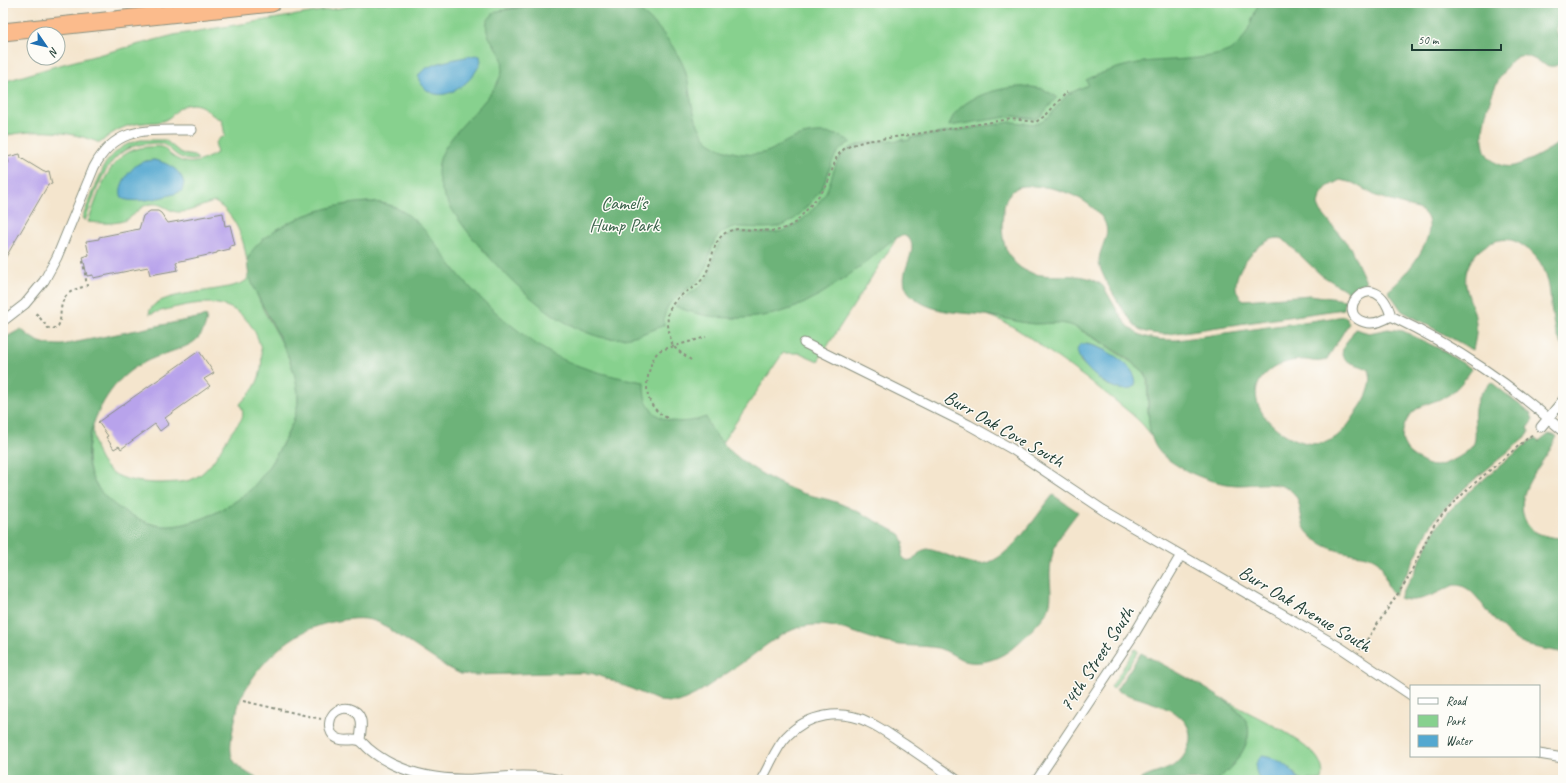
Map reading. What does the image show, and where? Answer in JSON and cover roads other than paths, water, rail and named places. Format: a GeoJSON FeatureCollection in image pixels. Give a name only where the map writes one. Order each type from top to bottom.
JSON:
{"type":"FeatureCollection","features":[{"type":"Feature","properties":{"kind":"highway"},"geometry":{"type":"LineString","coordinates":[[3,32],[272,3]]}},
{"type":"Feature","properties":{"kind":"street"},"geometry":{"type":"LineString","coordinates":[[3,321],[25,304],[44,281],[57,257],[94,167],[109,146],[119,138],[134,133],[192,130]]}},
{"type":"Feature","properties":{"kind":"street"},"geometry":{"type":"LineString","coordinates":[[1391,316],[1427,334],[1477,363],[1513,389],[1563,431]]}},
{"type":"Feature","properties":{"kind":"street","name":"Burr Oak Cove South"},"geometry":{"type":"LineString","coordinates":[[804,343],[994,438],[1103,510],[1181,555]]}},
{"type":"Feature","properties":{"kind":"street"},"geometry":{"type":"LineString","coordinates":[[1541,427],[1563,400]]}},
{"type":"Feature","properties":{"kind":"street","name":"Burr Oak Avenue South"},"geometry":{"type":"LineString","coordinates":[[1181,555],[1356,657],[1410,693]]}},
{"type":"Feature","properties":{"kind":"street","name":"74th Street South"},"geometry":{"type":"LineString","coordinates":[[1038,780],[1135,633],[1181,555]]}},
{"type":"Feature","properties":{"kind":"street"},"geometry":{"type":"LineString","coordinates":[[360,740],[362,720],[355,711],[349,708],[341,709],[334,714],[330,721],[330,730],[336,737],[342,740],[360,740],[374,753],[411,772],[429,776],[459,779],[532,775],[560,780]]}},
{"type":"Feature","properties":{"kind":"street"},"geometry":{"type":"LineString","coordinates":[[761,780],[780,744],[790,733],[812,719],[823,716],[837,715],[859,718],[875,726],[957,780]]}},
{"type":"Feature","properties":{"kind":"street"},"geometry":{"type":"LineString","coordinates":[[1540,754],[1563,758]]}},
{"type":"Feature","properties":{"kind":"water"},"geometry":{"type":"Polygon","coordinates":[[[476,55],[480,56],[481,61],[477,70],[470,79],[452,92],[443,94],[433,93],[425,88],[418,78],[426,68],[443,62],[476,55]]]}},
{"type":"Feature","properties":{"kind":"water"},"geometry":{"type":"Polygon","coordinates":[[[154,160],[173,167],[180,174],[184,183],[182,191],[152,199],[136,201],[123,199],[121,190],[127,175],[140,163],[154,160]]]}},
{"type":"Feature","properties":{"kind":"water"},"geometry":{"type":"Polygon","coordinates":[[[1082,344],[1098,347],[1126,364],[1132,371],[1135,379],[1135,386],[1126,390],[1116,388],[1104,382],[1085,365],[1079,356],[1077,349],[1082,344]]]}},
{"type":"Feature","properties":{"kind":"water"},"geometry":{"type":"Polygon","coordinates":[[[1263,756],[1284,764],[1296,775],[1299,780],[1261,780],[1257,774],[1256,764],[1257,761],[1263,756]]]}},
{"type":"Feature","properties":{"kind":"park label","name":"Camel's Hump Park"},"geometry":{"type":"Point","coordinates":[624,214]}}]}
